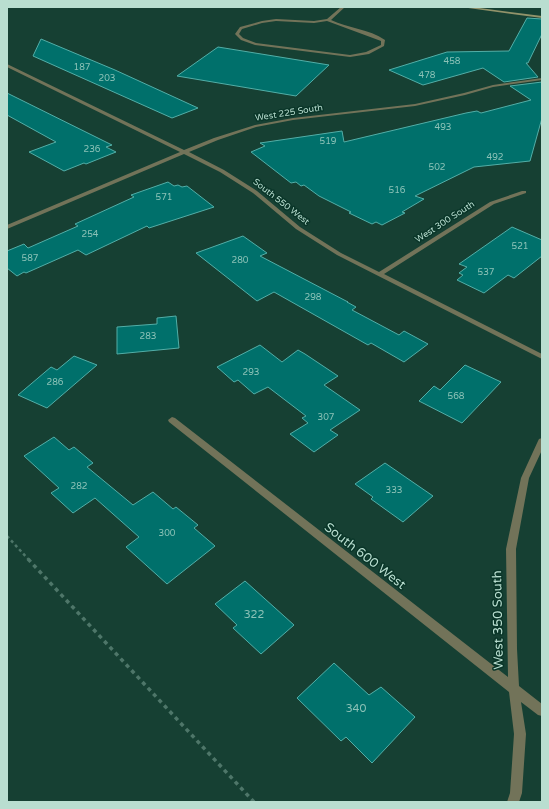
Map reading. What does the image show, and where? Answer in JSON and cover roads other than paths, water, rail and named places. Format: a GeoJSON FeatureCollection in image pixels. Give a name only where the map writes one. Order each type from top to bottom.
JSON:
{"type":"FeatureCollection","features":[{"type":"Feature","properties":{"kind":"street"},"geometry":{"type":"LineString","coordinates":[[328,20],[339,26],[372,34],[383,40],[383,45],[376,50],[363,55],[350,56],[255,44],[242,40],[237,34],[241,28],[262,22],[276,20],[307,22],[328,20],[343,7]]}},
{"type":"Feature","properties":{"kind":"street"},"geometry":{"type":"LineString","coordinates":[[463,7],[496,9],[542,17]]}},
{"type":"Feature","properties":{"kind":"street","name":"South 550 West"},"geometry":{"type":"LineString","coordinates":[[7,65],[222,171],[255,192],[298,228],[339,254],[542,357]]}},
{"type":"Feature","properties":{"kind":"street","name":"West 225 South"},"geometry":{"type":"LineString","coordinates":[[7,227],[216,139],[255,126],[293,119],[416,105],[493,86],[542,79]]}},
{"type":"Feature","properties":{"kind":"street","name":"West 300 South"},"geometry":{"type":"LineString","coordinates":[[379,275],[492,203],[524,192]]}},
{"type":"Feature","properties":{"kind":"street","name":"South 600 West"},"geometry":{"type":"LineString","coordinates":[[172,420],[542,711]]}},
{"type":"Feature","properties":{"kind":"street","name":"West 350 South"},"geometry":{"type":"LineString","coordinates":[[513,802],[516,793],[520,734],[514,690],[512,649],[511,549],[525,478],[542,441]]}}]}
